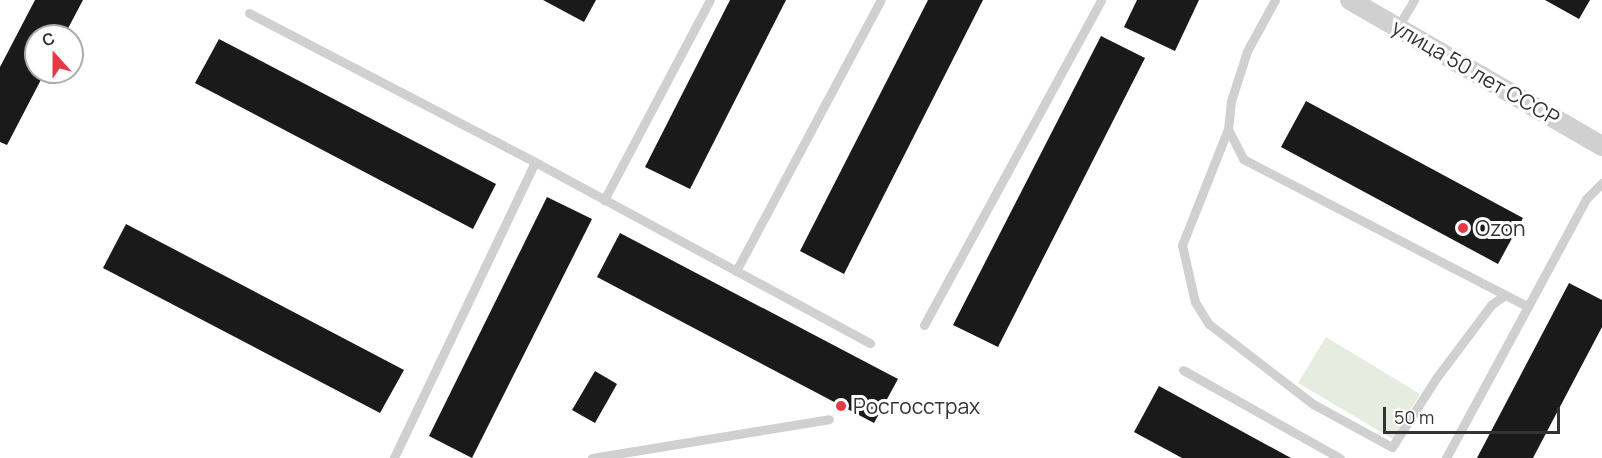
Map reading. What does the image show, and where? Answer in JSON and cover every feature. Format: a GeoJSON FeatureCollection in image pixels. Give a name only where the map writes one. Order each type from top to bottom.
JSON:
{"type":"FeatureCollection","features":[{"type":"Feature","properties":{"kind":"street","name":"улица 50 лет СССР"},"geometry":{"type":"LineString","coordinates":[[1350,0],[1399,25],[1602,146]]}},
{"type":"Feature","properties":{"kind":"lane"},"geometry":{"type":"LineString","coordinates":[[603,200],[710,0]]}},
{"type":"Feature","properties":{"kind":"lane"},"geometry":{"type":"LineString","coordinates":[[736,271],[880,0]]}},
{"type":"Feature","properties":{"kind":"lane"},"geometry":{"type":"LineString","coordinates":[[924,325],[1101,0]]}},
{"type":"Feature","properties":{"kind":"lane"},"geometry":{"type":"LineString","coordinates":[[1275,0],[1247,51],[1228,129],[1182,245],[1195,302],[1209,324],[1313,404],[1392,447],[1437,377],[1491,305],[1505,296]]}},
{"type":"Feature","properties":{"kind":"lane"},"geometry":{"type":"LineString","coordinates":[[1399,25],[1414,0]]}},
{"type":"Feature","properties":{"kind":"lane"},"geometry":{"type":"LineString","coordinates":[[249,13],[535,162],[870,343]]}},
{"type":"Feature","properties":{"kind":"lane"},"geometry":{"type":"LineString","coordinates":[[1228,129],[1243,159],[1528,308]]}},
{"type":"Feature","properties":{"kind":"lane"},"geometry":{"type":"LineString","coordinates":[[394,458],[535,162]]}},
{"type":"Feature","properties":{"kind":"lane"},"geometry":{"type":"LineString","coordinates":[[1446,458],[1586,199],[1602,183]]}},
{"type":"Feature","properties":{"kind":"lane"},"geometry":{"type":"LineString","coordinates":[[1183,370],[1340,458]]}},
{"type":"Feature","properties":{"kind":"lane"},"geometry":{"type":"LineString","coordinates":[[592,458],[829,419]]}},
{"type":"Feature","properties":{"kind":"shaded area"},"geometry":{"type":"Polygon","coordinates":[[[1326,337],[1420,394],[1393,439],[1298,383],[1326,337]]]}},
{"type":"Feature","properties":{"kind":"building"},"geometry":{"type":"Polygon","coordinates":[[[35,0],[83,0],[70,24],[24,24],[24,84],[39,84],[7,145],[0,142],[0,67],[35,0]]]}},
{"type":"Feature","properties":{"kind":"building"},"geometry":{"type":"Polygon","coordinates":[[[543,0],[596,0],[584,22],[543,0]]]}},
{"type":"Feature","properties":{"kind":"building"},"geometry":{"type":"Polygon","coordinates":[[[730,0],[786,0],[690,189],[645,167],[730,0]]]}},
{"type":"Feature","properties":{"kind":"building"},"geometry":{"type":"Polygon","coordinates":[[[928,0],[983,0],[844,274],[800,251],[928,0]]]}},
{"type":"Feature","properties":{"kind":"building"},"geometry":{"type":"Polygon","coordinates":[[[1137,0],[1199,0],[1175,51],[1124,27],[1137,0]]]}},
{"type":"Feature","properties":{"kind":"building"},"geometry":{"type":"Polygon","coordinates":[[[1545,0],[1590,0],[1579,19],[1545,0]]]}},
{"type":"Feature","properties":{"kind":"building"},"geometry":{"type":"Polygon","coordinates":[[[1101,36],[1145,58],[998,347],[953,325],[1101,36]]]}},
{"type":"Feature","properties":{"kind":"building"},"geometry":{"type":"Polygon","coordinates":[[[219,39],[496,184],[473,229],[195,83],[219,39]]]}},
{"type":"Feature","properties":{"kind":"building"},"geometry":{"type":"Polygon","coordinates":[[[1306,101],[1523,218],[1498,264],[1281,147],[1306,101]]]}},
{"type":"Feature","properties":{"kind":"building"},"geometry":{"type":"Polygon","coordinates":[[[547,197],[592,219],[472,458],[429,436],[547,197]]]}},
{"type":"Feature","properties":{"kind":"building"},"geometry":{"type":"Polygon","coordinates":[[[126,224],[404,370],[380,413],[103,268],[126,224]]]}},
{"type":"Feature","properties":{"kind":"building"},"geometry":{"type":"Polygon","coordinates":[[[620,233],[898,379],[874,423],[597,277],[620,233]]]}},
{"type":"Feature","properties":{"kind":"building"},"geometry":{"type":"Polygon","coordinates":[[[1569,283],[1602,300],[1602,327],[1533,458],[1477,458],[1569,283]]]}},
{"type":"Feature","properties":{"kind":"building"},"geometry":{"type":"Polygon","coordinates":[[[595,371],[617,384],[595,423],[572,410],[595,371]]]}},
{"type":"Feature","properties":{"kind":"building"},"geometry":{"type":"Polygon","coordinates":[[[1159,386],[1291,458],[1182,458],[1134,432],[1159,386]]]}},
{"type":"Feature","properties":{"kind":"place","name":"Ozon"},"geometry":{"type":"Point","coordinates":[1463,228]}},
{"type":"Feature","properties":{"kind":"place","name":"Росгосстрах"},"geometry":{"type":"Point","coordinates":[841,406]}}]}
